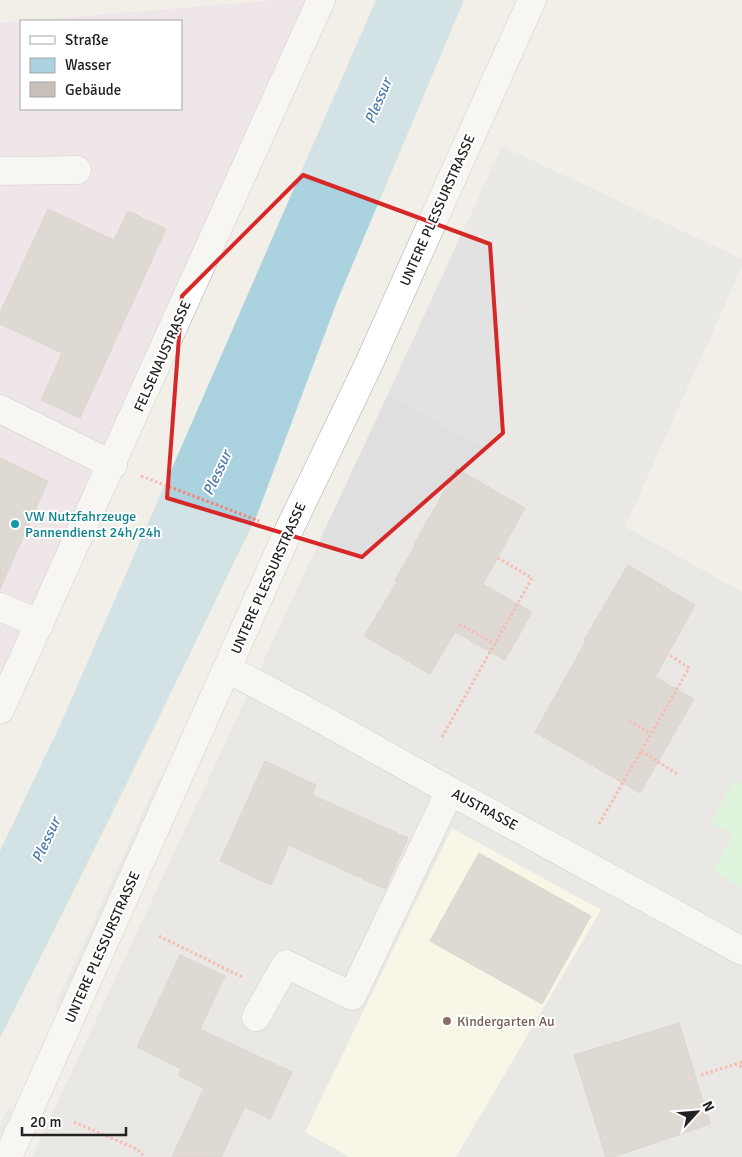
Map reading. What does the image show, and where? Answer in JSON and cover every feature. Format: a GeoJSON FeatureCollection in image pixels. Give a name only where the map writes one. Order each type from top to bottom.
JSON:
{"type":"FeatureCollection","features":[{"type":"Feature","properties":{"kind":"street","name":"FELSENAUSTRASSE"},"geometry":{"type":"LineString","coordinates":[[0,710],[321,0]]}},
{"type":"Feature","properties":{"kind":"street","name":"UNTERE PLESSURSTRASSE"},"geometry":{"type":"LineString","coordinates":[[8,1157],[287,534],[366,370],[532,0]]}},
{"type":"Feature","properties":{"kind":"street"},"geometry":{"type":"LineString","coordinates":[[0,171],[77,170]]}},
{"type":"Feature","properties":{"kind":"street"},"geometry":{"type":"LineString","coordinates":[[0,409],[112,465]]}},
{"type":"Feature","properties":{"kind":"street"},"geometry":{"type":"LineString","coordinates":[[0,607],[40,624]]}},
{"type":"Feature","properties":{"kind":"street","name":"AUSTRASSE"},"geometry":{"type":"LineString","coordinates":[[227,669],[272,691],[450,791],[600,870],[742,951]]}},
{"type":"Feature","properties":{"kind":"street"},"geometry":{"type":"LineString","coordinates":[[256,1017],[286,964],[352,996],[450,791]]}},
{"type":"Feature","properties":{"kind":"path"},"geometry":{"type":"LineString","coordinates":[[153,480],[263,523]]}},
{"type":"Feature","properties":{"kind":"path"},"geometry":{"type":"LineString","coordinates":[[442,737],[532,578],[498,558]]}},
{"type":"Feature","properties":{"kind":"path"},"geometry":{"type":"LineString","coordinates":[[459,624],[495,644]]}},
{"type":"Feature","properties":{"kind":"path"},"geometry":{"type":"LineString","coordinates":[[599,824],[689,668],[668,654]]}},
{"type":"Feature","properties":{"kind":"path"},"geometry":{"type":"LineString","coordinates":[[629,721],[651,733]]}},
{"type":"Feature","properties":{"kind":"path"},"geometry":{"type":"LineString","coordinates":[[641,751],[679,775]]}},
{"type":"Feature","properties":{"kind":"path"},"geometry":{"type":"LineString","coordinates":[[159,936],[271,991]]}},
{"type":"Feature","properties":{"kind":"path"},"geometry":{"type":"LineString","coordinates":[[701,1075],[742,1062]]}},
{"type":"Feature","properties":{"kind":"path"},"geometry":{"type":"LineString","coordinates":[[736,1064],[742,1067]]}},
{"type":"Feature","properties":{"kind":"path"},"geometry":{"type":"LineString","coordinates":[[74,1122],[137,1149],[145,1157]]}},
{"type":"Feature","properties":{"kind":"highlighted area"},"geometry":{"type":"Polygon","coordinates":[[[303,175],[490,244],[503,433],[362,557],[167,498],[182,296],[303,175]]]}},
{"type":"Feature","properties":{"kind":"shaded area"},"geometry":{"type":"Polygon","coordinates":[[[276,0],[321,0],[0,702],[0,23],[20,21],[20,110],[182,110],[182,20],[35,20],[276,0]]]}},
{"type":"Feature","properties":{"kind":"shaded area"},"geometry":{"type":"Polygon","coordinates":[[[502,146],[742,259],[742,267],[625,527],[388,394],[502,146]]]}},
{"type":"Feature","properties":{"kind":"shaded area"},"geometry":{"type":"Polygon","coordinates":[[[388,394],[742,592],[742,1157],[32,1157],[388,394]]]}},
{"type":"Feature","properties":{"kind":"shaded area"},"geometry":{"type":"Polygon","coordinates":[[[389,729],[529,806],[524,816],[383,739],[389,729]]]}},
{"type":"Feature","properties":{"kind":"shaded area"},"geometry":{"type":"Polygon","coordinates":[[[684,755],[729,779],[686,856],[642,832],[684,755]]]}},
{"type":"Feature","properties":{"kind":"shaded area"},"geometry":{"type":"Polygon","coordinates":[[[159,777],[168,781],[63,1012],[54,1008],[159,777]]]}},
{"type":"Feature","properties":{"kind":"shaded area","name":"Kindergarten Au"},"geometry":{"type":"Polygon","coordinates":[[[452,828],[601,910],[456,1157],[349,1157],[305,1132],[452,828]]]}},
{"type":"Feature","properties":{"kind":"shaded area"},"geometry":{"type":"Polygon","coordinates":[[[275,905],[383,957],[344,1037],[236,985],[275,905]]]}},
{"type":"Feature","properties":{"kind":"shaded area"},"geometry":{"type":"Polygon","coordinates":[[[713,906],[742,922],[742,936],[707,916],[713,906]]]}},
{"type":"Feature","properties":{"kind":"shaded area"},"geometry":{"type":"Polygon","coordinates":[[[8,1108],[18,1113],[0,1152],[0,1126],[8,1108]]]}},
{"type":"Feature","properties":{"kind":"green space"},"geometry":{"type":"Polygon","coordinates":[[[734,780],[742,784],[742,888],[713,871],[733,835],[711,823],[734,780]]]}},
{"type":"Feature","properties":{"kind":"water","name":"Plessur"},"geometry":{"type":"Polygon","coordinates":[[[376,0],[464,0],[338,299],[257,515],[133,771],[0,1038],[0,851],[61,723],[376,0]]]}},
{"type":"Feature","properties":{"kind":"building"},"geometry":{"type":"Polygon","coordinates":[[[48,209],[114,240],[128,211],[166,229],[80,418],[41,400],[62,353],[0,324],[0,313],[48,209]]]}},
{"type":"Feature","properties":{"kind":"building","name":"VW Nutzfahrzeuge Pannendienst 24h/24h"},"geometry":{"type":"Polygon","coordinates":[[[0,458],[48,481],[0,589],[0,458]]]}},
{"type":"Feature","properties":{"kind":"building"},"geometry":{"type":"Polygon","coordinates":[[[457,469],[525,508],[483,584],[532,612],[505,660],[455,632],[430,674],[364,636],[397,582],[395,580],[415,546],[414,544],[457,469]]]}},
{"type":"Feature","properties":{"kind":"building"},"geometry":{"type":"Polygon","coordinates":[[[628,565],[695,605],[655,677],[694,699],[640,793],[535,732],[586,641],[584,640],[628,565]]]}},
{"type":"Feature","properties":{"kind":"building"},"geometry":{"type":"Polygon","coordinates":[[[265,761],[316,785],[312,795],[408,838],[385,889],[289,845],[271,885],[220,861],[265,761]]]}},
{"type":"Feature","properties":{"kind":"building"},"geometry":{"type":"Polygon","coordinates":[[[479,853],[591,916],[542,1004],[430,941],[479,853]]]}},
{"type":"Feature","properties":{"kind":"building"},"geometry":{"type":"Polygon","coordinates":[[[180,955],[225,976],[200,1029],[292,1072],[270,1119],[245,1107],[221,1157],[172,1157],[204,1088],[178,1075],[181,1069],[137,1047],[180,955]]]}},
{"type":"Feature","properties":{"kind":"building"},"geometry":{"type":"Polygon","coordinates":[[[679,1023],[710,1124],[613,1157],[606,1157],[574,1055],[679,1023]]]}},
{"type":"Feature","properties":{"kind":"place","name":"VW Nutzfahrzeuge Pannendienst 24h/24h"},"geometry":{"type":"Point","coordinates":[15,524]}},
{"type":"Feature","properties":{"kind":"place","name":"Kindergarten Au"},"geometry":{"type":"Point","coordinates":[447,1021]}}]}
